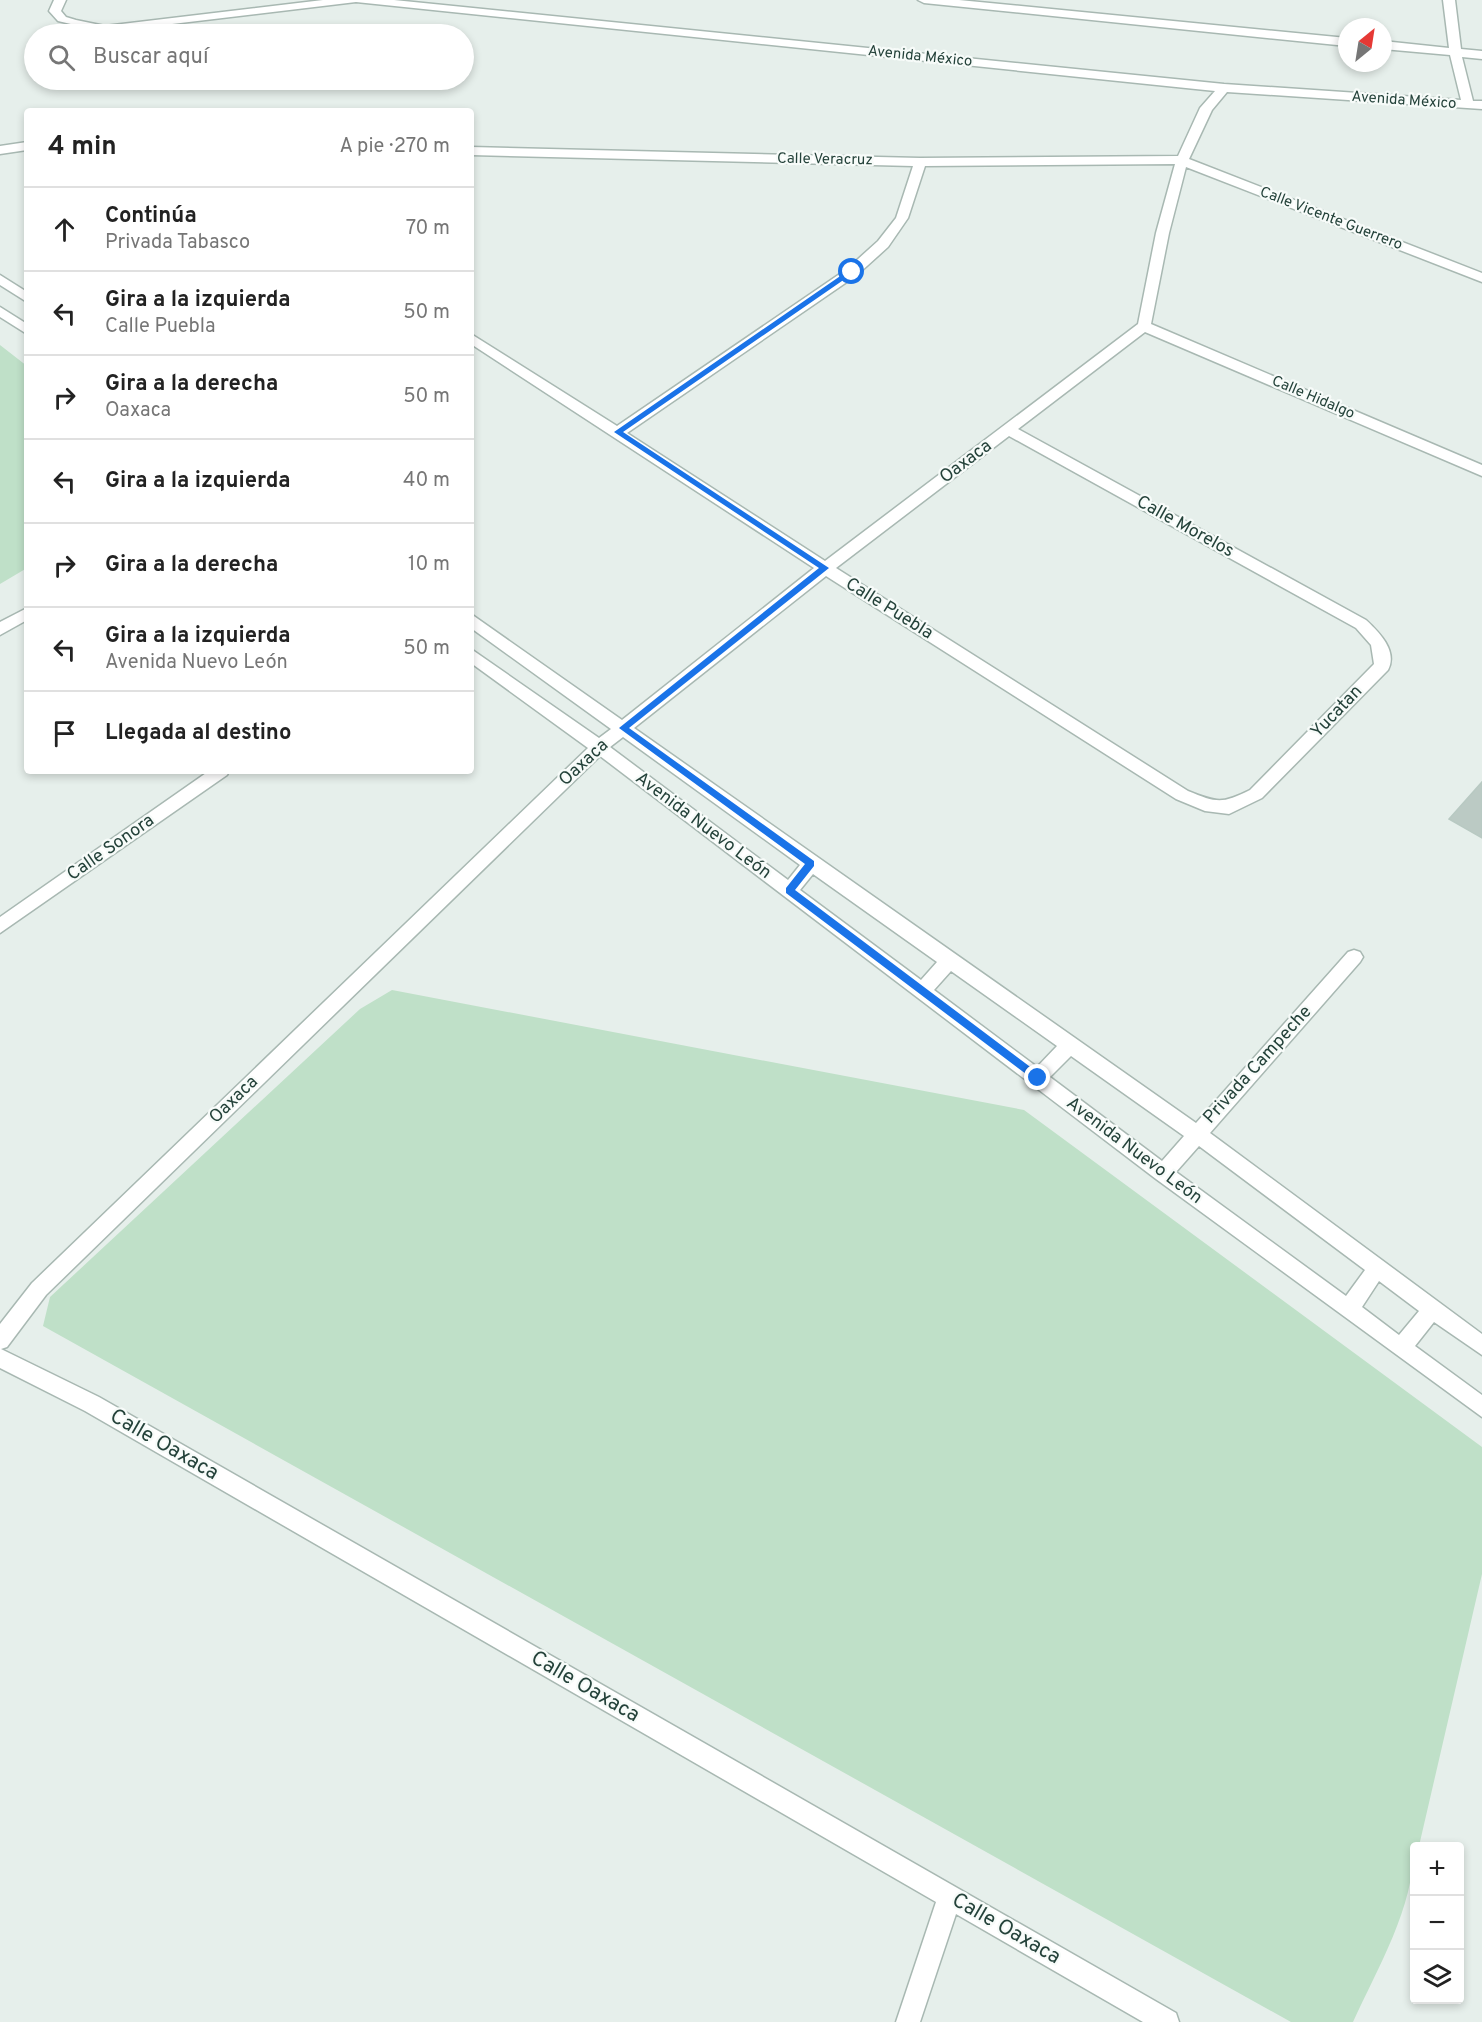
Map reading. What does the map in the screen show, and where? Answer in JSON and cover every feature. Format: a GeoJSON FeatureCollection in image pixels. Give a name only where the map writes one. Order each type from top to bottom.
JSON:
{"type":"FeatureCollection","features":[{"type":"Feature","properties":{"kind":"street"},"geometry":{"type":"LineString","coordinates":[[60,0],[55,11],[62,19],[73,24]]}},
{"type":"Feature","properties":{"kind":"street"},"geometry":{"type":"LineString","coordinates":[[140,24],[352,0]]}},
{"type":"Feature","properties":{"kind":"street","name":"Avenida México"},"geometry":{"type":"LineString","coordinates":[[360,0],[1224,88],[1482,105]]}},
{"type":"Feature","properties":{"kind":"street"},"geometry":{"type":"LineString","coordinates":[[924,0],[1338,41]]}},
{"type":"Feature","properties":{"kind":"street"},"geometry":{"type":"LineString","coordinates":[[1449,0],[1455,52],[1468,105],[1482,113]]}},
{"type":"Feature","properties":{"kind":"street"},"geometry":{"type":"LineString","coordinates":[[1392,46],[1482,55]]}},
{"type":"Feature","properties":{"kind":"street"},"geometry":{"type":"LineString","coordinates":[[1144,326],[1180,160],[1208,102],[1224,88]]}},
{"type":"Feature","properties":{"kind":"street"},"geometry":{"type":"LineString","coordinates":[[0,150],[24,146]]}},
{"type":"Feature","properties":{"kind":"street","name":"Calle Veracruz"},"geometry":{"type":"LineString","coordinates":[[474,151],[920,162],[1180,160]]}},
{"type":"Feature","properties":{"kind":"street","name":"Calle Vicente Guerrero"},"geometry":{"type":"LineString","coordinates":[[1180,160],[1482,278]]}},
{"type":"Feature","properties":{"kind":"street"},"geometry":{"type":"LineString","coordinates":[[618,432],[852,272],[883,244],[902,218],[920,162]]}},
{"type":"Feature","properties":{"kind":"street"},"geometry":{"type":"LineString","coordinates":[[0,279],[24,296]]}},
{"type":"Feature","properties":{"kind":"street"},"geometry":{"type":"LineString","coordinates":[[0,311],[24,328]]}},
{"type":"Feature","properties":{"kind":"street","name":"Oaxaca"},"geometry":{"type":"LineString","coordinates":[[0,1340],[39,1288],[599,747],[825,568],[1144,326]]}},
{"type":"Feature","properties":{"kind":"street","name":"Calle Hidalgo"},"geometry":{"type":"LineString","coordinates":[[1144,326],[1482,471]]}},
{"type":"Feature","properties":{"kind":"street","name":"Calle Puebla"},"geometry":{"type":"LineString","coordinates":[[474,340],[825,568],[1182,795],[1205,805],[1229,808],[1256,794]]}},
{"type":"Feature","properties":{"kind":"street","name":"Calle Morelos"},"geometry":{"type":"LineString","coordinates":[[1009,430],[1361,624]]}},
{"type":"Feature","properties":{"kind":"street"},"geometry":{"type":"LineString","coordinates":[[0,629],[24,615]]}},
{"type":"Feature","properties":{"kind":"street"},"geometry":{"type":"LineString","coordinates":[[474,622],[811,864],[1197,1134],[1482,1346]]}},
{"type":"Feature","properties":{"kind":"street","name":"Yucatan"},"geometry":{"type":"LineString","coordinates":[[1256,794],[1382,666],[1384,653],[1378,641],[1361,624]]}},
{"type":"Feature","properties":{"kind":"street","name":"Avenida Nuevo León"},"geometry":{"type":"LineString","coordinates":[[474,657],[599,747],[1163,1173],[1482,1407]]}},
{"type":"Feature","properties":{"kind":"street"},"geometry":{"type":"LineString","coordinates":[[515,687],[539,668]]}},
{"type":"Feature","properties":{"kind":"street","name":"Calle Sonora"},"geometry":{"type":"LineString","coordinates":[[0,926],[217,774]]}},
{"type":"Feature","properties":{"kind":"street"},"geometry":{"type":"LineString","coordinates":[[789,891],[811,864]]}},
{"type":"Feature","properties":{"kind":"street","name":"Privada Campeche"},"geometry":{"type":"LineString","coordinates":[[1163,1173],[1354,957]]}},
{"type":"Feature","properties":{"kind":"street"},"geometry":{"type":"LineString","coordinates":[[922,991],[950,960]]}},
{"type":"Feature","properties":{"kind":"street"},"geometry":{"type":"LineString","coordinates":[[1038,1078],[1070,1044]]}},
{"type":"Feature","properties":{"kind":"street"},"geometry":{"type":"LineString","coordinates":[[1349,1309],[1378,1268]]}},
{"type":"Feature","properties":{"kind":"street"},"geometry":{"type":"LineString","coordinates":[[1401,1348],[1432,1309]]}},
{"type":"Feature","properties":{"kind":"street","name":"Calle Oaxaca"},"geometry":{"type":"LineString","coordinates":[[0,1358],[92,1404],[1167,2022]]}},
{"type":"Feature","properties":{"kind":"street"},"geometry":{"type":"LineString","coordinates":[[908,2022],[950,1897]]}},
{"type":"Feature","properties":{"kind":"green space"},"geometry":{"type":"Polygon","coordinates":[[[0,345],[24,364],[24,570],[0,584],[0,345]]]}},
{"type":"Feature","properties":{"kind":"green space"},"geometry":{"type":"Polygon","coordinates":[[[392,990],[1024,1110],[1482,1447],[1482,1574],[1420,1842],[1410,1842],[1408,1892],[1393,1937],[1353,2022],[1291,2022],[43,1326],[50,1297],[360,1009],[392,990]]]}},
{"type":"Feature","properties":{"kind":"building"},"geometry":{"type":"Polygon","coordinates":[[[1482,782],[1482,838],[1449,819],[1482,782]]]}},
{"type":"Feature","properties":{"kind":"route"},"geometry":{"type":"LineString","coordinates":[[852,272],[618,432],[825,568],[623,728],[811,864],[789,891],[1038,1078]]}}]}
